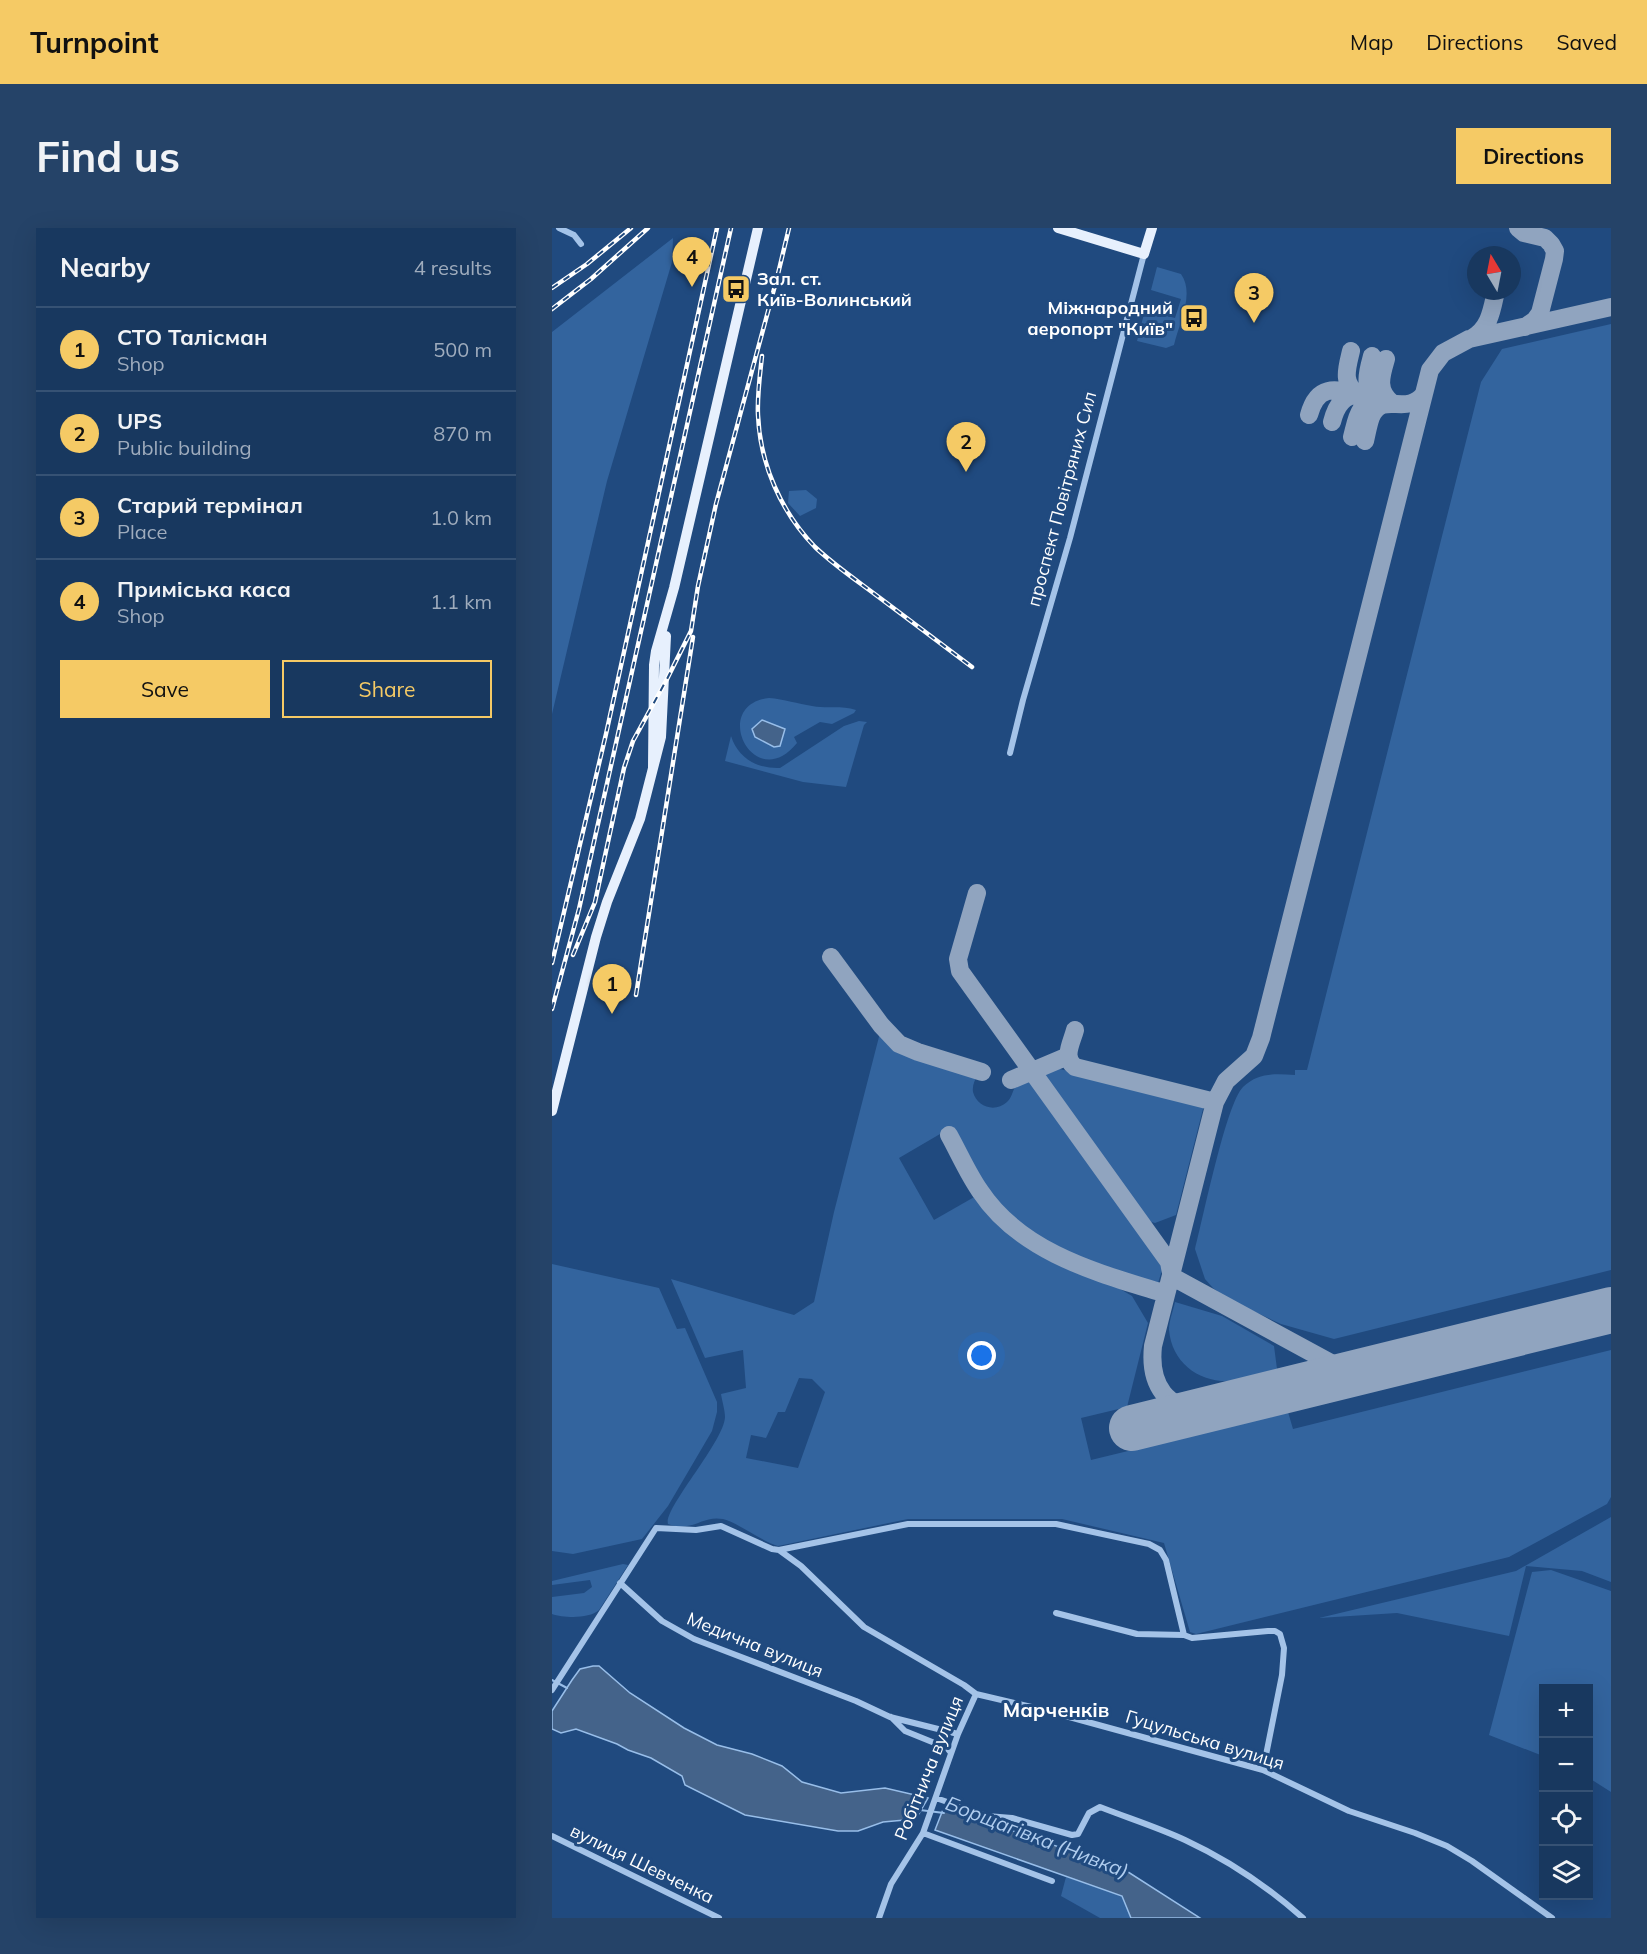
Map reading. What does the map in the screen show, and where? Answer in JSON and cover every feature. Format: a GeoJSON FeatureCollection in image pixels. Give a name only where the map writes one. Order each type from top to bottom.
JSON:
{"type":"FeatureCollection","features":[{"type":"Feature","properties":{"kind":"main road"},"geometry":{"type":"LineString","coordinates":[[552,1111],[596,937],[607,902],[640,819],[653,767],[656,651],[668,614],[758,228]]}},
{"type":"Feature","properties":{"kind":"main road"},"geometry":{"type":"LineString","coordinates":[[1058,228],[1144,254]]}},
{"type":"Feature","properties":{"kind":"main road","name":"проспект Повітряних Сил"},"geometry":{"type":"LineString","coordinates":[[1144,254],[1152,228]]}},
{"type":"Feature","properties":{"kind":"street"},"geometry":{"type":"LineString","coordinates":[[559,228],[574,235],[581,244]]}},
{"type":"Feature","properties":{"kind":"street","name":"проспект Повітряних Сил"},"geometry":{"type":"LineString","coordinates":[[1010,753],[1070,538],[1144,254]]}},
{"type":"Feature","properties":{"kind":"street"},"geometry":{"type":"LineString","coordinates":[[779,1551],[908,1524],[1056,1524],[1149,1544],[1160,1550],[1166,1560],[1184,1635]]}},
{"type":"Feature","properties":{"kind":"street","name":"Гуцульська вулиця"},"geometry":{"type":"LineString","coordinates":[[620,1583],[656,1528],[696,1530],[721,1526],[779,1551],[801,1566],[864,1627],[964,1685],[975,1694],[1040,1709],[1263,1770],[1349,1810],[1447,1846],[1552,1918]]}},
{"type":"Feature","properties":{"kind":"street"},"geometry":{"type":"LineString","coordinates":[[552,1690],[620,1583]]}},
{"type":"Feature","properties":{"kind":"street","name":"Медична вулиця"},"geometry":{"type":"LineString","coordinates":[[620,1583],[662,1621],[694,1639],[856,1701],[891,1717],[958,1734]]}},
{"type":"Feature","properties":{"kind":"street"},"geometry":{"type":"LineString","coordinates":[[1056,1613],[1137,1634],[1184,1635],[1192,1638],[1268,1631],[1280,1634],[1284,1648],[1282,1675],[1263,1770]]}},
{"type":"Feature","properties":{"kind":"street","name":"Робітнича вулиця"},"geometry":{"type":"LineString","coordinates":[[879,1918],[891,1884],[923,1833],[958,1734],[975,1694]]}},
{"type":"Feature","properties":{"kind":"street","name":"Медична вулиця"},"geometry":{"type":"LineString","coordinates":[[891,1717],[905,1731],[948,1748],[951,1753]]}},
{"type":"Feature","properties":{"kind":"street"},"geometry":{"type":"LineString","coordinates":[[936,1798],[987,1816],[1012,1818],[1072,1835],[1078,1834],[1089,1813],[1100,1807],[1134,1818],[1210,1852],[1248,1875],[1304,1918]]}},
{"type":"Feature","properties":{"kind":"street"},"geometry":{"type":"LineString","coordinates":[[923,1833],[1052,1881]]}},
{"type":"Feature","properties":{"kind":"street","name":"вулиця Шевченка"},"geometry":{"type":"LineString","coordinates":[[552,1836],[720,1918]]}},
{"type":"Feature","properties":{"kind":"shaded area"},"geometry":{"type":"Polygon","coordinates":[[[673,238],[672,262],[607,481],[552,714],[552,332],[673,238]]]}},
{"type":"Feature","properties":{"kind":"shaded area"},"geometry":{"type":"Polygon","coordinates":[[[1157,267],[1181,274],[1187,290],[1185,309],[1174,345],[1166,348],[1137,341],[1145,310],[1175,318],[1181,299],[1151,290],[1157,267]]]}},
{"type":"Feature","properties":{"kind":"shaded area"},"geometry":{"type":"Polygon","coordinates":[[[1611,324],[1611,1270],[1334,1339],[1281,1324],[1229,1300],[1213,1288],[1205,1279],[1195,1249],[1229,1115],[1236,1098],[1249,1082],[1261,1076],[1295,1075],[1295,1070],[1307,1070],[1481,382],[1502,349],[1611,324]]]}},
{"type":"Feature","properties":{"kind":"shaded area"},"geometry":{"type":"Polygon","coordinates":[[[806,490],[817,499],[816,508],[800,516],[788,503],[789,491],[806,490]]]}},
{"type":"Feature","properties":{"kind":"shaded area"},"geometry":{"type":"Polygon","coordinates":[[[769,698],[818,707],[856,710],[832,724],[820,722],[794,737],[797,743],[781,757],[766,759],[753,754],[744,743],[740,729],[742,715],[751,704],[769,698]]]}},
{"type":"Feature","properties":{"kind":"shaded area"},"geometry":{"type":"Polygon","coordinates":[[[762,720],[785,729],[780,746],[774,747],[755,737],[752,729],[762,720]]]}},
{"type":"Feature","properties":{"kind":"shaded area"},"geometry":{"type":"Polygon","coordinates":[[[859,721],[867,722],[864,725],[846,787],[803,782],[725,761],[731,736],[738,750],[750,761],[764,767],[780,768],[844,726],[859,721]]]}},
{"type":"Feature","properties":{"kind":"shaded area"},"geometry":{"type":"Polygon","coordinates":[[[881,1029],[898,1047],[916,1055],[978,1074],[973,1085],[973,1092],[978,1101],[987,1107],[1002,1105],[1009,1100],[1016,1086],[1029,1080],[1163,1267],[1158,1283],[1106,1268],[1059,1249],[1017,1221],[981,1180],[952,1127],[899,1158],[934,1220],[976,1196],[999,1222],[1039,1253],[1066,1267],[1108,1282],[1132,1296],[1148,1323],[1127,1407],[1081,1418],[1091,1460],[1288,1412],[1293,1429],[1611,1350],[1611,1497],[1607,1504],[1509,1557],[1196,1634],[1190,1632],[1164,1543],[1062,1519],[908,1519],[778,1546],[723,1519],[709,1519],[684,1526],[668,1524],[675,1504],[722,1428],[725,1411],[721,1394],[746,1388],[743,1350],[705,1358],[671,1279],[794,1315],[814,1302],[834,1212],[881,1029]],[[799,1378],[785,1412],[778,1412],[766,1438],[751,1435],[746,1458],[798,1468],[825,1392],[812,1379],[799,1378]]]}},
{"type":"Feature","properties":{"kind":"shaded area"},"geometry":{"type":"Polygon","coordinates":[[[1056,1068],[1204,1105],[1176,1215],[1155,1223],[1148,1221],[1042,1073],[1056,1068]]]}},
{"type":"Feature","properties":{"kind":"shaded area"},"geometry":{"type":"Polygon","coordinates":[[[552,1264],[659,1288],[677,1329],[685,1328],[717,1402],[712,1431],[668,1506],[642,1539],[573,1554],[552,1551],[552,1264]]]}},
{"type":"Feature","properties":{"kind":"shaded area"},"geometry":{"type":"Polygon","coordinates":[[[1175,1302],[1222,1316],[1274,1346],[1277,1369],[1248,1378],[1219,1381],[1208,1379],[1189,1369],[1175,1352],[1171,1342],[1169,1327],[1175,1302]]]}},
{"type":"Feature","properties":{"kind":"shaded area"},"geometry":{"type":"Polygon","coordinates":[[[1611,1517],[1611,1582],[1582,1571],[1526,1566],[1509,1636],[1397,1613],[1319,1618],[1516,1571],[1611,1517]]]}},
{"type":"Feature","properties":{"kind":"shaded area"},"geometry":{"type":"Polygon","coordinates":[[[623,1564],[628,1565],[595,1613],[576,1617],[552,1614],[552,1597],[584,1593],[592,1587],[590,1580],[552,1585],[552,1581],[623,1564]]]}},
{"type":"Feature","properties":{"kind":"shaded area"},"geometry":{"type":"Polygon","coordinates":[[[1551,1570],[1611,1591],[1611,1792],[1593,1781],[1593,1684],[1539,1684],[1539,1754],[1489,1735],[1532,1572],[1551,1570]]]}},
{"type":"Feature","properties":{"kind":"shaded area"},"geometry":{"type":"Polygon","coordinates":[[[599,1666],[630,1693],[684,1728],[717,1745],[752,1754],[782,1766],[802,1782],[841,1793],[885,1788],[928,1798],[916,1819],[883,1822],[858,1831],[838,1831],[745,1815],[685,1785],[682,1776],[651,1758],[576,1729],[561,1733],[552,1729],[552,1711],[572,1680],[580,1669],[599,1666]]]}},
{"type":"Feature","properties":{"kind":"shaded area"},"geometry":{"type":"Polygon","coordinates":[[[944,1807],[1125,1870],[1200,1918],[1131,1918],[1122,1896],[935,1830],[944,1807]]]}},
{"type":"Feature","properties":{"kind":"shaded area"},"geometry":{"type":"Polygon","coordinates":[[[1066,1877],[1122,1896],[1131,1918],[1100,1918],[1061,1896],[1066,1877]]]}},
{"type":"Feature","properties":{"kind":"waterway","name":"Борщагівка (Нивка)"},"geometry":{"type":"LineString","coordinates":[[552,1680],[567,1688]]}},
{"type":"Feature","properties":{"kind":"waterway","name":"Борщагівка (Нивка)"},"geometry":{"type":"LineString","coordinates":[[920,1810],[944,1813]]}},
{"type":"Feature","properties":{"kind":"taxiway"},"geometry":{"type":"LineString","coordinates":[[1518,228],[1524,233],[1545,238],[1555,251],[1540,313],[1525,327]]}},
{"type":"Feature","properties":{"kind":"taxiway"},"geometry":{"type":"LineString","coordinates":[[1472,338],[1483,329],[1494,300]]}},
{"type":"Feature","properties":{"kind":"taxiway"},"geometry":{"type":"LineString","coordinates":[[1208,1408],[1181,1406],[1171,1401],[1163,1393],[1154,1372],[1153,1346],[1215,1102],[1226,1081],[1254,1056],[1261,1038],[1430,370],[1443,353],[1469,339],[1611,307]]}},
{"type":"Feature","properties":{"kind":"taxiway"},"geometry":{"type":"LineString","coordinates":[[1351,351],[1347,369],[1348,381],[1353,391],[1359,395]]}},
{"type":"Feature","properties":{"kind":"taxiway"},"geometry":{"type":"LineString","coordinates":[[1372,356],[1368,386],[1381,400]]}},
{"type":"Feature","properties":{"kind":"taxiway"},"geometry":{"type":"LineString","coordinates":[[1386,359],[1381,382],[1384,393],[1392,403]]}},
{"type":"Feature","properties":{"kind":"taxiway"},"geometry":{"type":"LineString","coordinates":[[1309,415],[1317,398],[1328,391],[1359,395]]}},
{"type":"Feature","properties":{"kind":"taxiway"},"geometry":{"type":"LineString","coordinates":[[1365,441],[1371,417],[1376,409],[1388,404],[1410,404],[1424,394]]}},
{"type":"Feature","properties":{"kind":"taxiway"},"geometry":{"type":"LineString","coordinates":[[1332,422],[1336,411],[1346,398],[1362,395]]}},
{"type":"Feature","properties":{"kind":"taxiway"},"geometry":{"type":"LineString","coordinates":[[1352,437],[1357,417],[1363,407],[1373,401],[1381,400]]}},
{"type":"Feature","properties":{"kind":"taxiway"},"geometry":{"type":"LineString","coordinates":[[977,893],[958,959],[960,971],[1169,1262],[1171,1273]]}},
{"type":"Feature","properties":{"kind":"taxiway"},"geometry":{"type":"LineString","coordinates":[[831,957],[881,1025],[899,1044],[982,1072]]}},
{"type":"Feature","properties":{"kind":"taxiway"},"geometry":{"type":"LineString","coordinates":[[1075,1030],[1068,1055],[1075,1067],[1215,1102]]}},
{"type":"Feature","properties":{"kind":"taxiway"},"geometry":{"type":"LineString","coordinates":[[1011,1080],[1068,1056]]}},
{"type":"Feature","properties":{"kind":"taxiway"},"geometry":{"type":"LineString","coordinates":[[949,1135],[980,1191],[997,1213],[1017,1231],[1040,1246],[1089,1269],[1166,1294]]}},
{"type":"Feature","properties":{"kind":"taxiway"},"geometry":{"type":"LineString","coordinates":[[1171,1276],[1351,1374]]}},
{"type":"Feature","properties":{"kind":"runway"},"geometry":{"type":"LineString","coordinates":[[1132,1428],[1611,1310]]}},
{"type":"Feature","properties":{"kind":"railway"},"geometry":{"type":"LineString","coordinates":[[552,288],[587,264],[631,228]]}},
{"type":"Feature","properties":{"kind":"railway"},"geometry":{"type":"LineString","coordinates":[[552,309],[591,279],[648,228]]}},
{"type":"Feature","properties":{"kind":"railway"},"geometry":{"type":"LineString","coordinates":[[552,963],[606,734],[717,228]]}},
{"type":"Feature","properties":{"kind":"railway"},"geometry":{"type":"LineString","coordinates":[[552,1009],[579,909],[731,228]]}},
{"type":"Feature","properties":{"kind":"railway"},"geometry":{"type":"LineString","coordinates":[[573,955],[595,902],[624,768],[633,741],[691,631],[698,586],[716,504],[789,228]]}},
{"type":"Feature","properties":{"kind":"railway"},"geometry":{"type":"LineString","coordinates":[[762,356],[758,415],[763,451],[774,486],[792,518],[815,547],[831,561],[972,667]]}},
{"type":"Feature","properties":{"kind":"railway"},"geometry":{"type":"LineString","coordinates":[[636,995],[693,637]]}},
{"type":"Feature","properties":{"kind":"place","name":"Приміська каса"},"geometry":{"type":"Point","coordinates":[692,287]}},
{"type":"Feature","properties":{"kind":"place","name":"Зал. ст. Київ-Волинський"},"geometry":{"type":"Point","coordinates":[736,289]}},
{"type":"Feature","properties":{"kind":"place","name":"Міжнародний аеропорт \"Київ\""},"geometry":{"type":"Point","coordinates":[1194,318]}},
{"type":"Feature","properties":{"kind":"place","name":"Старий термінал"},"geometry":{"type":"Point","coordinates":[1254,323]}},
{"type":"Feature","properties":{"kind":"place","name":"UPS"},"geometry":{"type":"Point","coordinates":[966,472]}},
{"type":"Feature","properties":{"kind":"place","name":"СТО Талісман"},"geometry":{"type":"Point","coordinates":[612,1014]}},
{"type":"Feature","properties":{"kind":"district","name":"Марченків"},"geometry":{"type":"Point","coordinates":[1056,1710]}}]}
